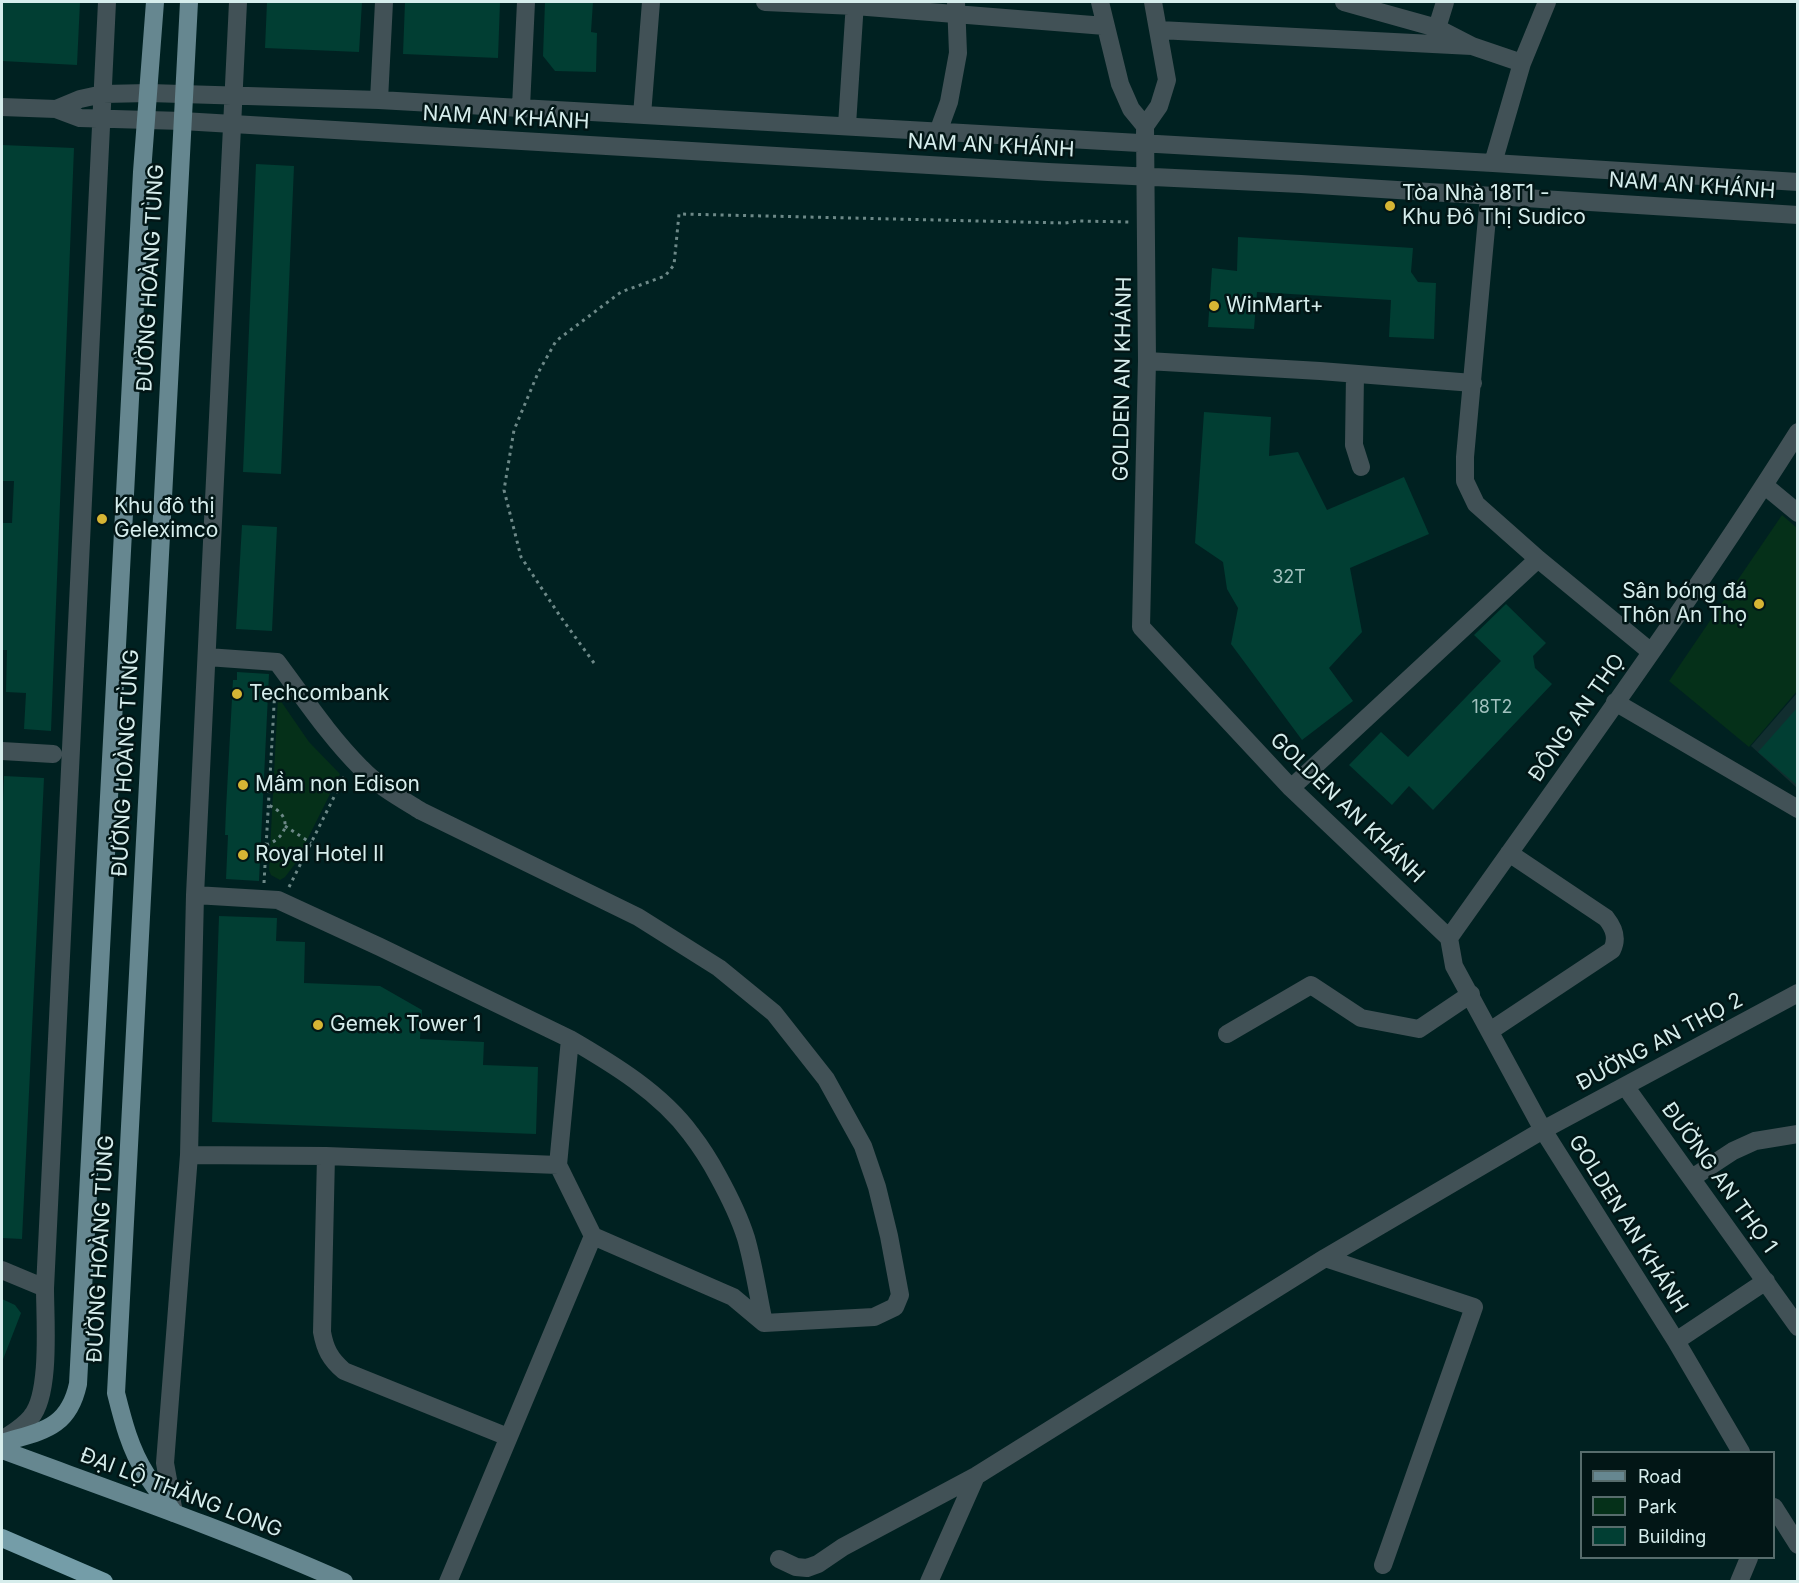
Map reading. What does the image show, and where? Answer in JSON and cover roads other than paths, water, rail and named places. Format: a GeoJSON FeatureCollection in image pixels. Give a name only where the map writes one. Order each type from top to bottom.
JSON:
{"type":"FeatureCollection","features":[{"type":"Feature","properties":{"kind":"highway"},"geometry":{"type":"LineString","coordinates":[[2,1538],[104,1581]]}},
{"type":"Feature","properties":{"kind":"main road","name":"ĐƯỜNG HOÀNG TÙNG"},"geometry":{"type":"LineString","coordinates":[[2,1441],[47,1429],[59,1422],[75,1398],[78,1384],[142,172],[155,2]]}},
{"type":"Feature","properties":{"kind":"main road","name":"ĐƯỜNG HOÀNG TÙNG"},"geometry":{"type":"LineString","coordinates":[[174,1513],[145,1473],[134,1451],[123,1423],[116,1393],[189,2]]}},
{"type":"Feature","properties":{"kind":"main road","name":"ĐẠI LỘ THĂNG LONG"},"geometry":{"type":"LineString","coordinates":[[2,1450],[174,1513],[344,1581]]}},
{"type":"Feature","properties":{"kind":"street"},"geometry":{"type":"LineString","coordinates":[[2,1441],[33,1416],[43,1393],[45,1288],[107,2]]}},
{"type":"Feature","properties":{"kind":"street"},"geometry":{"type":"LineString","coordinates":[[174,1513],[165,1463],[189,1155],[195,895],[238,2]]}},
{"type":"Feature","properties":{"kind":"street"},"geometry":{"type":"LineString","coordinates":[[379,100],[384,2]]}},
{"type":"Feature","properties":{"kind":"street"},"geometry":{"type":"LineString","coordinates":[[521,107],[526,2]]}},
{"type":"Feature","properties":{"kind":"street"},"geometry":{"type":"LineString","coordinates":[[642,115],[651,2]]}},
{"type":"Feature","properties":{"kind":"street"},"geometry":{"type":"LineString","coordinates":[[765,2],[956,8],[1105,26]]}},
{"type":"Feature","properties":{"kind":"street"},"geometry":{"type":"LineString","coordinates":[[1100,2],[1120,84],[1146,134]]}},
{"type":"Feature","properties":{"kind":"street"},"geometry":{"type":"LineString","coordinates":[[1146,134],[1159,106],[1167,80],[1153,2]]}},
{"type":"Feature","properties":{"kind":"street"},"geometry":{"type":"LineString","coordinates":[[1344,2],[1437,28],[1472,46],[1522,63]]}},
{"type":"Feature","properties":{"kind":"street"},"geometry":{"type":"LineString","coordinates":[[1437,28],[1445,2]]}},
{"type":"Feature","properties":{"kind":"street"},"geometry":{"type":"LineString","coordinates":[[1493,163],[1522,63],[1547,2]]}},
{"type":"Feature","properties":{"kind":"street"},"geometry":{"type":"LineString","coordinates":[[847,125],[855,4]]}},
{"type":"Feature","properties":{"kind":"street"},"geometry":{"type":"LineString","coordinates":[[938,132],[949,102],[958,53],[956,8]]}},
{"type":"Feature","properties":{"kind":"street"},"geometry":{"type":"LineString","coordinates":[[1159,30],[1472,46]]}},
{"type":"Feature","properties":{"kind":"street","name":"NAM AN KHÁNH"},"geometry":{"type":"LineString","coordinates":[[56,109],[80,99],[103,94],[149,93],[379,100],[938,132],[1146,134],[1493,163],[1797,182]]}},
{"type":"Feature","properties":{"kind":"street"},"geometry":{"type":"LineString","coordinates":[[456,137],[458,105]]}},
{"type":"Feature","properties":{"kind":"street"},"geometry":{"type":"LineString","coordinates":[[2,107],[56,109]]}},
{"type":"Feature","properties":{"kind":"street","name":"NAM AN KHÁNH"},"geometry":{"type":"LineString","coordinates":[[56,109],[80,118],[147,119],[1048,172],[1300,184],[1797,215]]}},
{"type":"Feature","properties":{"kind":"street","name":"GOLDEN AN KHÁNH"},"geometry":{"type":"LineString","coordinates":[[1146,134],[1144,176],[1147,361],[1141,627],[1291,788],[1449,938],[1454,966],[1543,1130],[1676,1341],[1740,1451]]}},
{"type":"Feature","properties":{"kind":"street"},"geometry":{"type":"LineString","coordinates":[[1489,196],[1465,457],[1465,481],[1476,504],[1538,559],[1651,652]]}},
{"type":"Feature","properties":{"kind":"street"},"geometry":{"type":"LineString","coordinates":[[1147,361],[1473,383]]}},
{"type":"Feature","properties":{"kind":"street"},"geometry":{"type":"LineString","coordinates":[[1355,374],[1354,445],[1361,467]]}},
{"type":"Feature","properties":{"kind":"street","name":"ĐÔNG AN THỌ"},"geometry":{"type":"LineString","coordinates":[[1449,938],[1651,652],[1764,485],[1797,432]]}},
{"type":"Feature","properties":{"kind":"street"},"geometry":{"type":"LineString","coordinates":[[1764,485],[1797,513]]}},
{"type":"Feature","properties":{"kind":"street"},"geometry":{"type":"LineString","coordinates":[[1291,788],[1538,559]]}},
{"type":"Feature","properties":{"kind":"street"},"geometry":{"type":"LineString","coordinates":[[207,657],[276,662],[338,743],[362,769],[388,791],[421,811],[638,917],[719,968],[774,1013],[819,1070],[846,1112],[863,1146],[877,1187],[889,1236],[900,1294],[895,1307],[874,1317],[764,1323],[733,1297],[593,1236],[558,1165],[570,1039]]}},
{"type":"Feature","properties":{"kind":"street"},"geometry":{"type":"LineString","coordinates":[[1615,702],[1797,809]]}},
{"type":"Feature","properties":{"kind":"street"},"geometry":{"type":"LineString","coordinates":[[2,751],[53,754]]}},
{"type":"Feature","properties":{"kind":"street"},"geometry":{"type":"LineString","coordinates":[[1490,1031],[1612,950],[1616,943],[1612,926],[1606,918],[1509,853]]}},
{"type":"Feature","properties":{"kind":"street"},"geometry":{"type":"LineString","coordinates":[[195,895],[281,902],[570,1039],[636,1082],[666,1106],[690,1132],[738,1214],[764,1323]]}},
{"type":"Feature","properties":{"kind":"street"},"geometry":{"type":"LineString","coordinates":[[1227,1034],[1311,985],[1361,1018],[1419,1029],[1471,994]]}},
{"type":"Feature","properties":{"kind":"street","name":"ĐƯỜNG AN THỌ 2"},"geometry":{"type":"LineString","coordinates":[[779,1559],[796,1567],[807,1568],[818,1564],[843,1546],[976,1476],[1325,1258],[1543,1130],[1797,993]]}},
{"type":"Feature","properties":{"kind":"street","name":"ĐƯỜNG AN THỌ 1"},"geometry":{"type":"LineString","coordinates":[[1625,1086],[1797,1327]]}},
{"type":"Feature","properties":{"kind":"street"},"geometry":{"type":"LineString","coordinates":[[1692,1178],[1733,1151],[1755,1141],[1797,1134]]}},
{"type":"Feature","properties":{"kind":"street"},"geometry":{"type":"LineString","coordinates":[[189,1155],[326,1156],[558,1165]]}},
{"type":"Feature","properties":{"kind":"street"},"geometry":{"type":"LineString","coordinates":[[326,1156],[322,1332],[328,1354],[344,1371],[508,1437]]}},
{"type":"Feature","properties":{"kind":"street"},"geometry":{"type":"LineString","coordinates":[[448,1581],[593,1236]]}},
{"type":"Feature","properties":{"kind":"street"},"geometry":{"type":"LineString","coordinates":[[1325,1258],[1474,1307],[1383,1564]]}},
{"type":"Feature","properties":{"kind":"street"},"geometry":{"type":"LineString","coordinates":[[2,1270],[45,1288]]}},
{"type":"Feature","properties":{"kind":"street"},"geometry":{"type":"LineString","coordinates":[[1676,1341],[1766,1281]]}},
{"type":"Feature","properties":{"kind":"street"},"geometry":{"type":"LineString","coordinates":[[929,1581],[976,1476]]}},
{"type":"Feature","properties":{"kind":"street"},"geometry":{"type":"LineString","coordinates":[[1775,1510],[1797,1545]]}},
{"type":"Feature","properties":{"kind":"street"},"geometry":{"type":"LineString","coordinates":[[1739,1581],[1748,1559]]}},
{"type":"Feature","properties":{"kind":"place","name":"Tòa Nhà 18T1 - Khu Đô Thị Sudico"},"geometry":{"type":"Point","coordinates":[1390,206]}},
{"type":"Feature","properties":{"kind":"place","name":"WinMart+"},"geometry":{"type":"Point","coordinates":[1214,306]}},
{"type":"Feature","properties":{"kind":"place","name":"Khu đô thị Geleximco"},"geometry":{"type":"Point","coordinates":[102,519]}},
{"type":"Feature","properties":{"kind":"place","name":"Sân bóng đá Thôn An Thọ"},"geometry":{"type":"Point","coordinates":[1759,604]}},
{"type":"Feature","properties":{"kind":"place","name":"Techcombank"},"geometry":{"type":"Point","coordinates":[237,694]}},
{"type":"Feature","properties":{"kind":"place","name":"Mầm non Edison"},"geometry":{"type":"Point","coordinates":[243,785]}},
{"type":"Feature","properties":{"kind":"place","name":"Royal Hotel II"},"geometry":{"type":"Point","coordinates":[243,855]}},
{"type":"Feature","properties":{"kind":"place","name":"Gemek Tower 1"},"geometry":{"type":"Point","coordinates":[318,1025]}}]}
